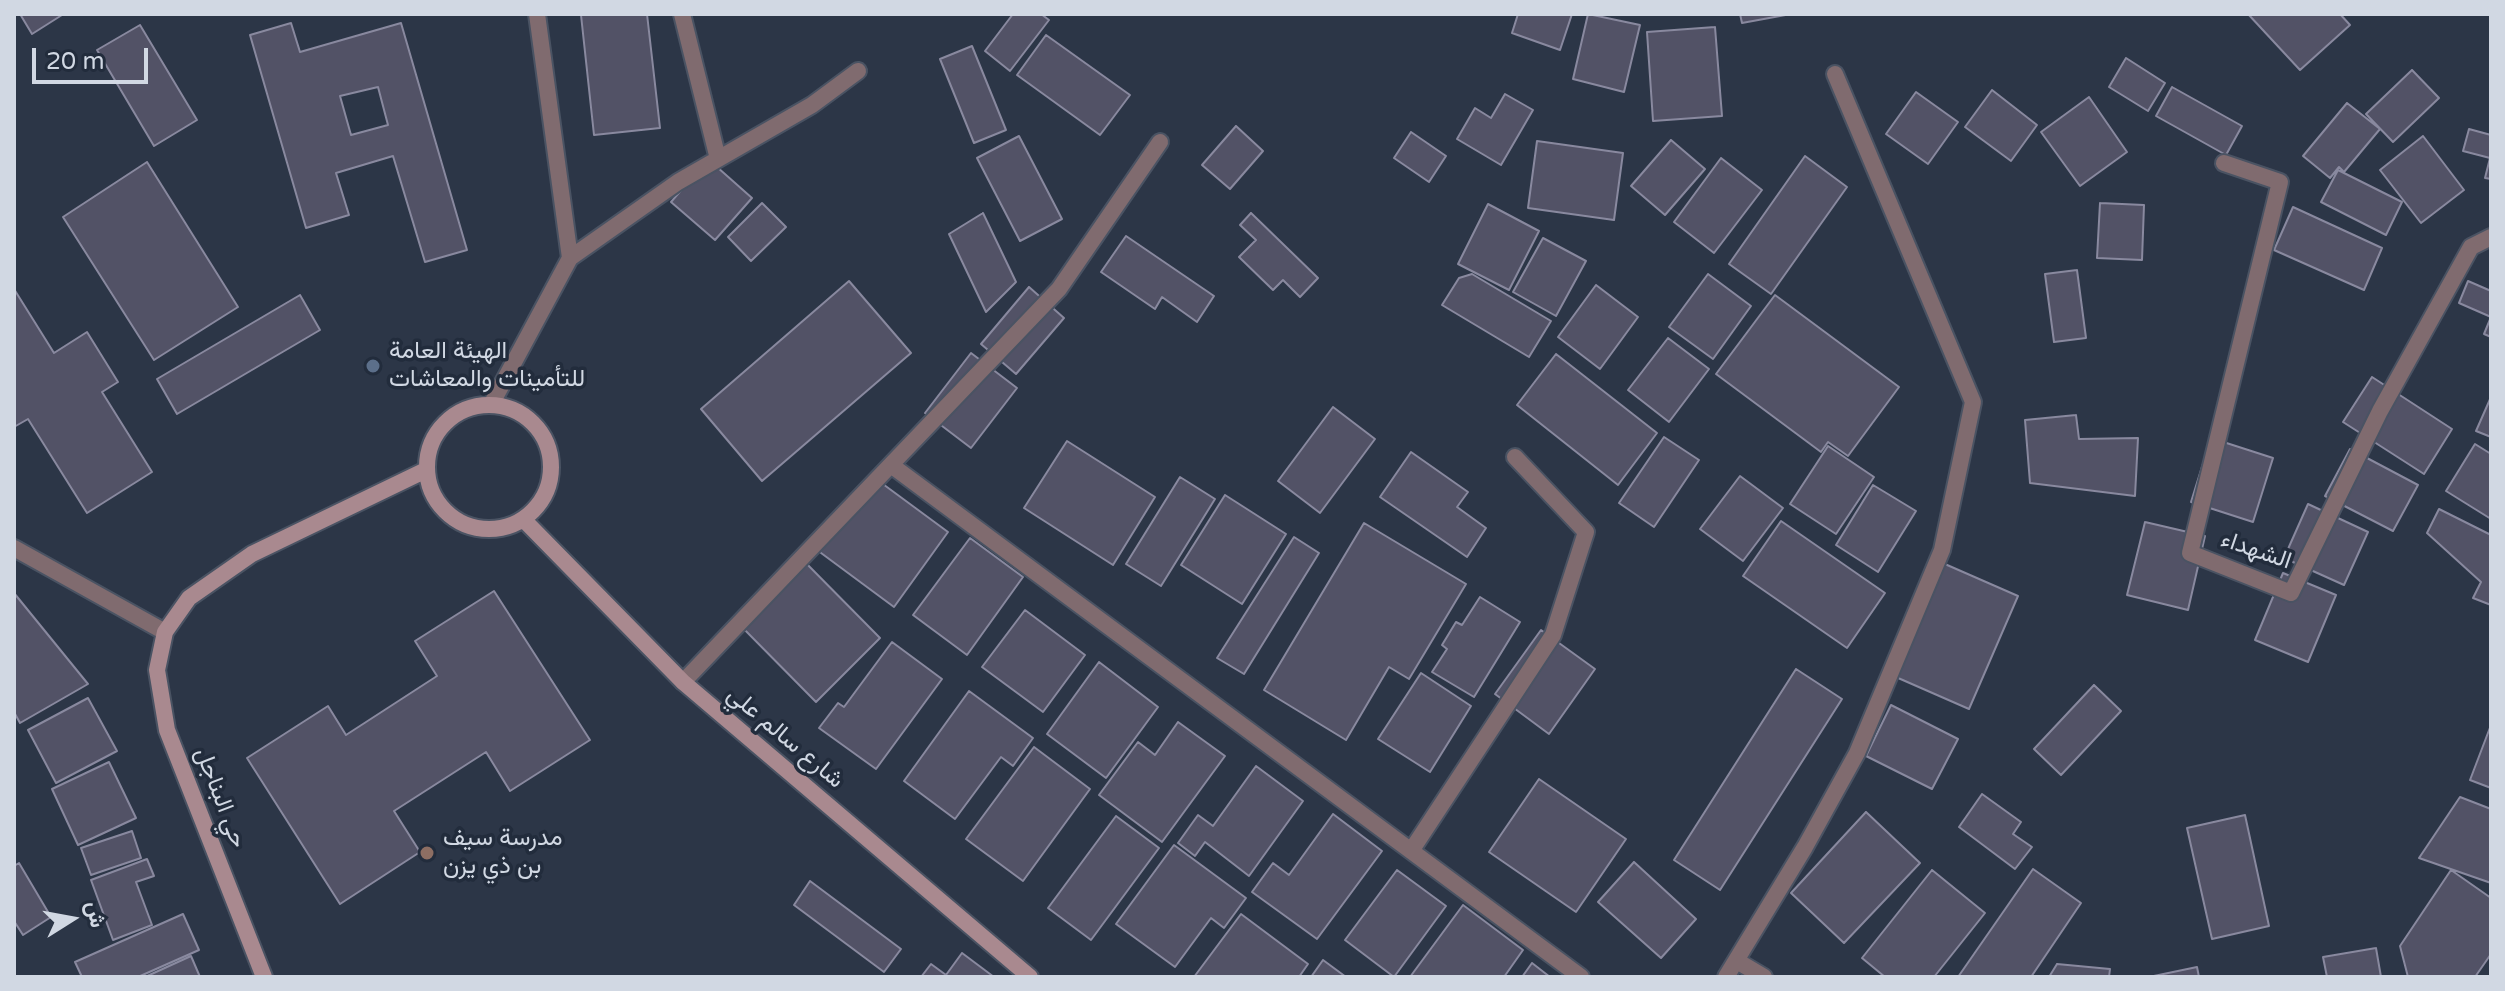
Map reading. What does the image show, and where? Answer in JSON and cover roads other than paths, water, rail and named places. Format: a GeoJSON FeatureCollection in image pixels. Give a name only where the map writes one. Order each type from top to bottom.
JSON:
{"type":"FeatureCollection","features":[{"type":"Feature","properties":{"kind":"street"},"geometry":{"type":"LineString","coordinates":[[537,14],[570,258]]}},
{"type":"Feature","properties":{"kind":"street"},"geometry":{"type":"LineString","coordinates":[[682,14],[718,159]]}},
{"type":"Feature","properties":{"kind":"street"},"geometry":{"type":"LineString","coordinates":[[492,403],[570,258],[678,182],[812,105],[858,71]]}},
{"type":"Feature","properties":{"kind":"street"},"geometry":{"type":"LineString","coordinates":[[1726,977],[1857,753],[1942,550],[1973,402],[1835,74]]}},
{"type":"Feature","properties":{"kind":"street"},"geometry":{"type":"LineString","coordinates":[[683,682],[1059,289],[1160,142]]}},
{"type":"Feature","properties":{"kind":"street","name":"الشهداء"},"geometry":{"type":"LineString","coordinates":[[2224,163],[2280,182],[2190,553],[2291,593],[2380,411],[2471,247],[2491,237]]}},
{"type":"Feature","properties":{"kind":"street"},"geometry":{"type":"LineString","coordinates":[[492,403],[517,410],[537,426],[549,449],[551,476],[542,501],[524,520],[500,529],[473,528],[450,516],[433,496],[426,470],[430,444],[444,422],[465,408],[492,403]]}},
{"type":"Feature","properties":{"kind":"street"},"geometry":{"type":"LineString","coordinates":[[1411,851],[1553,635],[1586,532],[1515,457]]}},
{"type":"Feature","properties":{"kind":"street"},"geometry":{"type":"LineString","coordinates":[[891,465],[1581,977]]}},
{"type":"Feature","properties":{"kind":"street"},"geometry":{"type":"LineString","coordinates":[[14,548],[165,632],[189,598],[252,554],[426,470]]}},
{"type":"Feature","properties":{"kind":"street","name":"شارع سالم علي"},"geometry":{"type":"LineString","coordinates":[[524,520],[683,682],[1030,977]]}},
{"type":"Feature","properties":{"kind":"street","name":"حي البناجل"},"geometry":{"type":"LineString","coordinates":[[165,632],[157,670],[167,730],[264,977]]}},
{"type":"Feature","properties":{"kind":"street"},"geometry":{"type":"LineString","coordinates":[[1737,961],[1764,977]]}},
{"type":"Feature","properties":{"kind":"place","name":"الهيئة العامة للتأمينات والمعاشات"},"geometry":{"type":"Point","coordinates":[373,366]}},
{"type":"Feature","properties":{"kind":"place","name":"مدرسة سيف بن ذي يزن"},"geometry":{"type":"Point","coordinates":[427,853]}}]}
